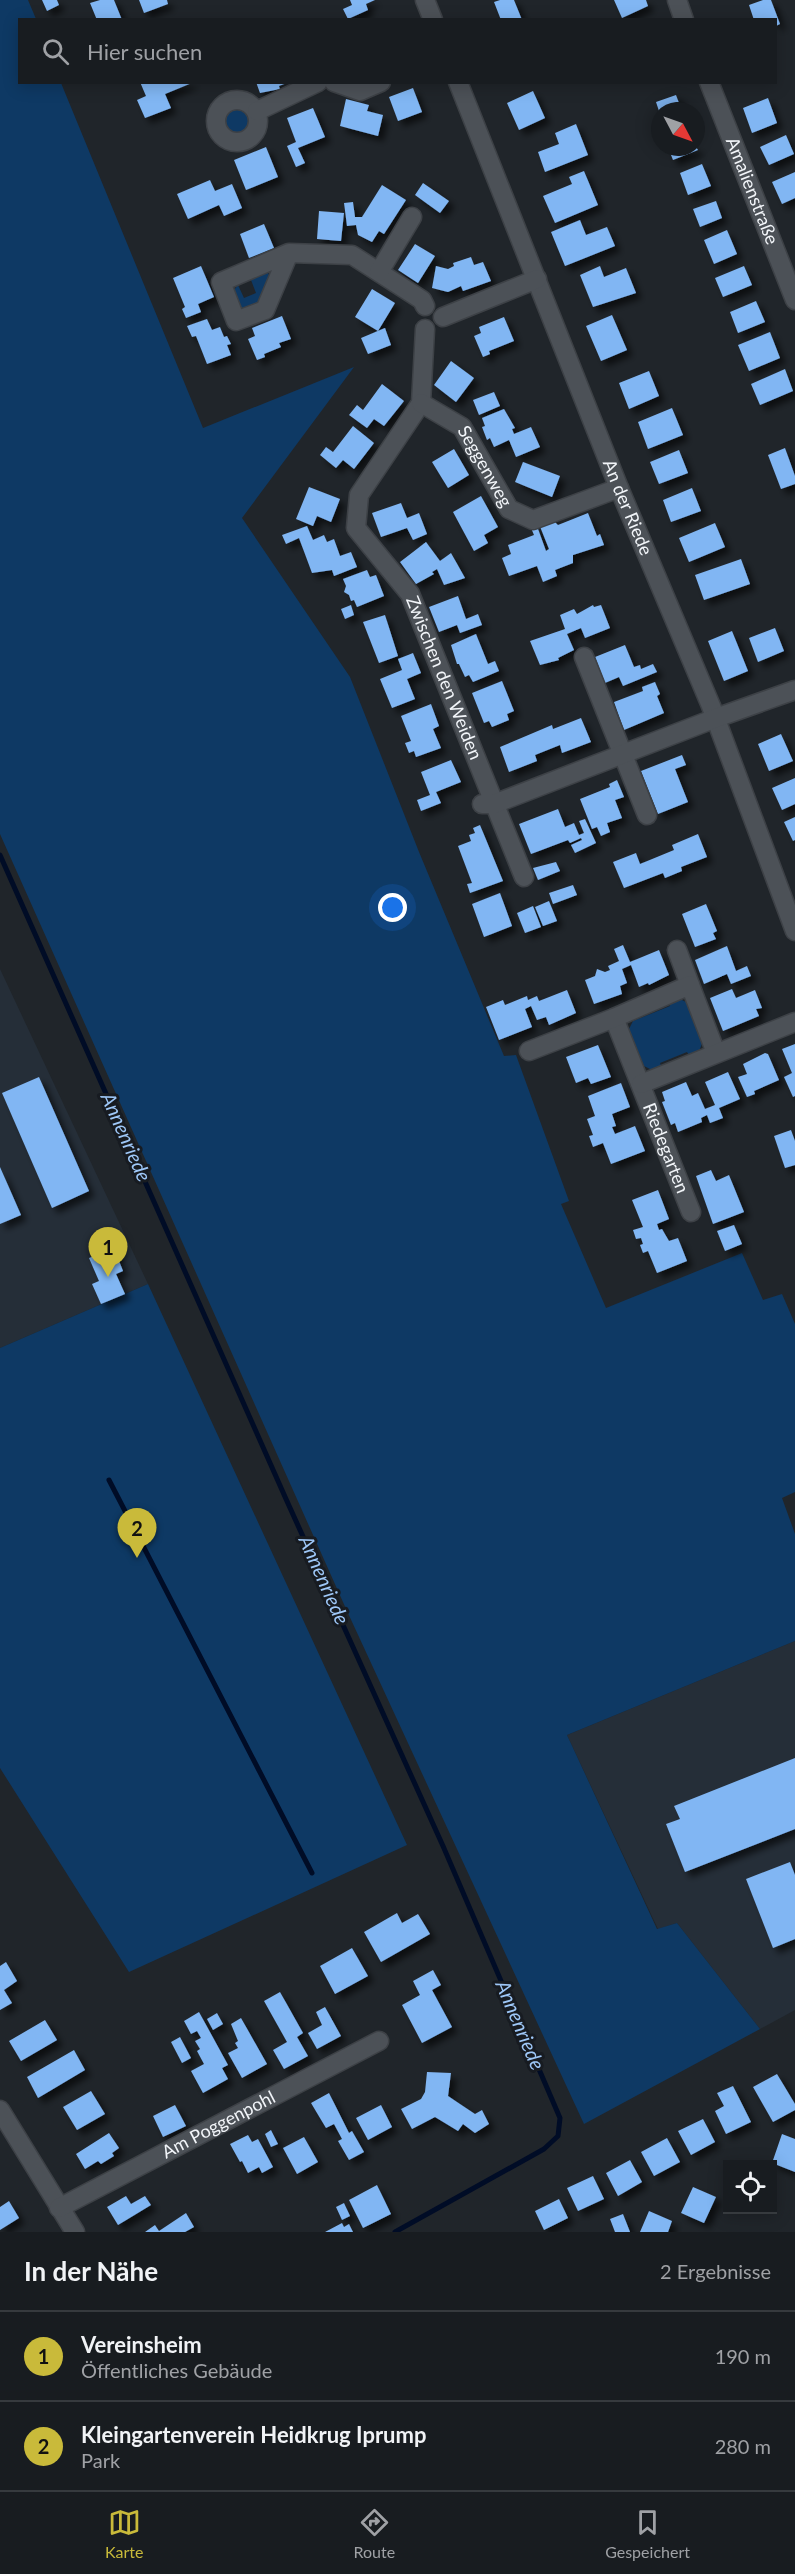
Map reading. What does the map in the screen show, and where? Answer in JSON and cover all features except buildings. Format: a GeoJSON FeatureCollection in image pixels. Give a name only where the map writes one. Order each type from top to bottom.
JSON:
{"type":"FeatureCollection","features":[{"type":"Feature","properties":{"kind":"street"},"geometry":{"type":"LineString","coordinates":[[425,0],[432,18]]}},
{"type":"Feature","properties":{"kind":"street"},"geometry":{"type":"LineString","coordinates":[[257,111],[314,84]]}},
{"type":"Feature","properties":{"kind":"street"},"geometry":{"type":"LineString","coordinates":[[340,84],[360,91],[376,84]]}},
{"type":"Feature","properties":{"kind":"street","name":"An der Riede"},"geometry":{"type":"LineString","coordinates":[[459,84],[619,488],[716,718],[795,931]]}},
{"type":"Feature","properties":{"kind":"street","name":"Amalienstraße"},"geometry":{"type":"LineString","coordinates":[[710,84],[795,300]]}},
{"type":"Feature","properties":{"kind":"street"},"geometry":{"type":"LineString","coordinates":[[379,272],[412,218]]}},
{"type":"Feature","properties":{"kind":"street"},"geometry":{"type":"LineString","coordinates":[[289,253],[352,255],[422,300],[425,306]]}},
{"type":"Feature","properties":{"kind":"street"},"geometry":{"type":"LineString","coordinates":[[443,317],[437,307],[425,306],[417,317],[419,324],[425,329],[437,328],[443,317],[537,279]]}},
{"type":"Feature","properties":{"kind":"street"},"geometry":{"type":"LineString","coordinates":[[421,403],[425,329]]}},
{"type":"Feature","properties":{"kind":"street","name":"Seggenweg"},"geometry":{"type":"LineString","coordinates":[[421,403],[462,427],[509,509],[533,520],[619,488]]}},
{"type":"Feature","properties":{"kind":"street","name":"Zwischen den Weiden"},"geometry":{"type":"LineString","coordinates":[[421,403],[359,495],[356,528],[410,594],[488,804],[524,877]]}},
{"type":"Feature","properties":{"kind":"street"},"geometry":{"type":"LineString","coordinates":[[584,657],[647,815]]}},
{"type":"Feature","properties":{"kind":"street"},"geometry":{"type":"LineString","coordinates":[[488,804],[795,690]]}},
{"type":"Feature","properties":{"kind":"street"},"geometry":{"type":"LineString","coordinates":[[677,950],[716,1053]]}},
{"type":"Feature","properties":{"kind":"street"},"geometry":{"type":"LineString","coordinates":[[529,1051],[690,985]]}},
{"type":"Feature","properties":{"kind":"street","name":"Riedegarten"},"geometry":{"type":"LineString","coordinates":[[614,1018],[691,1212]]}},
{"type":"Feature","properties":{"kind":"street","name":"Riedegarten"},"geometry":{"type":"LineString","coordinates":[[641,1083],[795,1022]]}},
{"type":"Feature","properties":{"kind":"street","name":"Am Poggenpohl"},"geometry":{"type":"LineString","coordinates":[[59,2208],[379,2041]]}},
{"type":"Feature","properties":{"kind":"street"},"geometry":{"type":"LineString","coordinates":[[0,2110],[75,2232]]}},
{"type":"Feature","properties":{"kind":"shaded area"},"geometry":{"type":"Polygon","coordinates":[[[0,0],[28,0],[36,18],[18,18],[18,84],[61,84],[203,428],[354,367],[242,518],[350,677],[419,852],[504,1056],[516,1055],[569,1201],[561,1204],[606,1308],[742,1253],[763,1300],[782,1294],[795,1324],[795,1492],[782,1498],[795,1534],[795,1641],[567,1735],[657,1929],[677,1923],[760,2029],[584,2124],[347,1611],[0,834],[0,0]]]}},
{"type":"Feature","properties":{"kind":"shaded area"},"geometry":{"type":"Polygon","coordinates":[[[237,110],[246,113],[249,122],[246,131],[237,134],[228,131],[225,122],[228,113],[237,110]]]}},
{"type":"Feature","properties":{"kind":"shaded area"},"geometry":{"type":"Polygon","coordinates":[[[268,272],[270,279],[260,303],[242,309],[234,290],[238,285],[244,298],[256,293],[251,280],[268,272]]]}},
{"type":"Feature","properties":{"kind":"shaded area"},"geometry":{"type":"Polygon","coordinates":[[[0,969],[148,1284],[0,1348],[0,969]]]}},
{"type":"Feature","properties":{"kind":"shaded area"},"geometry":{"type":"Polygon","coordinates":[[[678,998],[688,1003],[703,1041],[698,1054],[690,1057],[687,1052],[660,1063],[662,1068],[654,1071],[644,1066],[629,1029],[633,1021],[670,1006],[669,1002],[678,998]]]}},
{"type":"Feature","properties":{"kind":"shaded area"},"geometry":{"type":"Polygon","coordinates":[[[148,1284],[407,1845],[129,1972],[0,1768],[0,1348],[148,1284]]]}},
{"type":"Feature","properties":{"kind":"shaded area"},"geometry":{"type":"Polygon","coordinates":[[[795,1641],[795,2010],[760,2029],[677,1923],[658,1929],[567,1735],[795,1641]]]}},
{"type":"Feature","properties":{"kind":"waterway","name":"Annenriede"},"geometry":{"type":"LineString","coordinates":[[0,855],[443,1846],[560,2118],[558,2136],[544,2149],[395,2232]]}},
{"type":"Feature","properties":{"kind":"waterway"},"geometry":{"type":"LineString","coordinates":[[109,1480],[312,1873]]}},
{"type":"Feature","properties":{"kind":"place","name":"Vereinsheim"},"geometry":{"type":"Point","coordinates":[108,1277]}},
{"type":"Feature","properties":{"kind":"place","name":"Kleingartenverein Heidkrug Iprump"},"geometry":{"type":"Point","coordinates":[137,1558]}}]}
